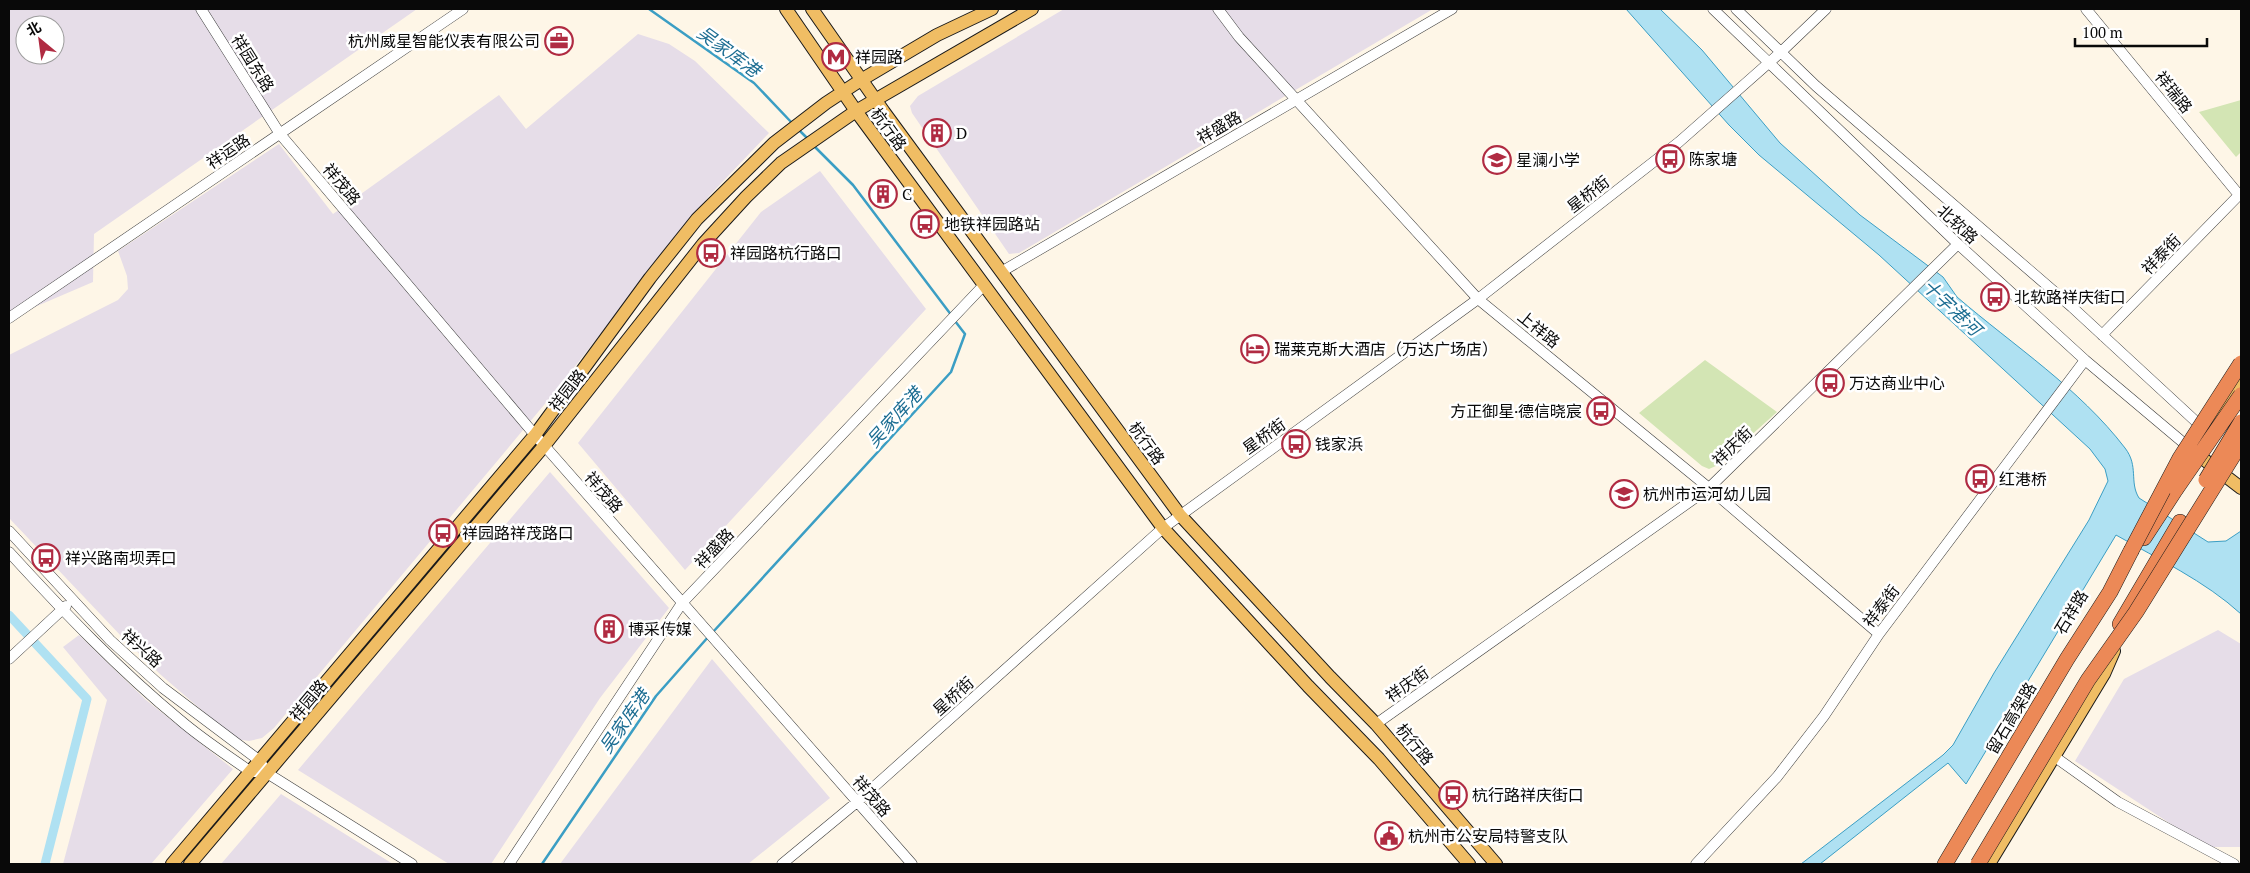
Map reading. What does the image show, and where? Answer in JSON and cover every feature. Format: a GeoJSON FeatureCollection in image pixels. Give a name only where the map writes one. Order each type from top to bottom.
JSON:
{"type":"FeatureCollection","features":[{"type":"Feature","properties":{"kind":"highway","name":"留石高架路"},"geometry":{"type":"LineString","coordinates":[[2110,592],[2165,483],[2241,363]]}},
{"type":"Feature","properties":{"kind":"highway","name":"留石高架路"},"geometry":{"type":"LineString","coordinates":[[1945,864],[2067,659],[2176,489],[2241,395]]}},
{"type":"Feature","properties":{"kind":"highway"},"geometry":{"type":"LineString","coordinates":[[1978,864],[2241,422]]}},
{"type":"Feature","properties":{"kind":"highway"},"geometry":{"type":"LineString","coordinates":[[2088,680],[2136,612],[2236,446]]}},
{"type":"Feature","properties":{"kind":"main road","name":"杭行路"},"geometry":{"type":"LineString","coordinates":[[786,9],[856,111],[983,286],[1163,528],[1308,686],[1378,759],[1469,864]]}},
{"type":"Feature","properties":{"kind":"main road","name":"杭行路"},"geometry":{"type":"LineString","coordinates":[[812,9],[861,80],[1180,515],[1376,724],[1496,864]]}},
{"type":"Feature","properties":{"kind":"main road","name":"祥园路"},"geometry":{"type":"LineString","coordinates":[[172,864],[535,436],[650,278],[697,219],[774,143],[844,91],[937,35],[992,9]]}},
{"type":"Feature","properties":{"kind":"main road","name":"祥园路"},"geometry":{"type":"LineString","coordinates":[[190,864],[544,446],[703,244],[740,203],[781,163],[856,111],[1032,9]]}},
{"type":"Feature","properties":{"kind":"main road","name":"石祥路"},"geometry":{"type":"LineString","coordinates":[[1937,864],[2158,500],[2241,381]]}},
{"type":"Feature","properties":{"kind":"main road"},"geometry":{"type":"LineString","coordinates":[[2207,432],[2236,446],[2241,459]]}},
{"type":"Feature","properties":{"kind":"main road"},"geometry":{"type":"LineString","coordinates":[[1989,864],[2104,674],[2134,609],[2218,468],[2236,446],[2241,432]]}},
{"type":"Feature","properties":{"kind":"main road"},"geometry":{"type":"LineString","coordinates":[[2193,451],[2218,468],[2241,488]]}},
{"type":"Feature","properties":{"kind":"street","name":"祥园东路"},"geometry":{"type":"LineString","coordinates":[[201,9],[280,134]]}},
{"type":"Feature","properties":{"kind":"street","name":"祥运路"},"geometry":{"type":"LineString","coordinates":[[9,318],[463,9]]}},
{"type":"Feature","properties":{"kind":"street","name":"上祥路"},"geometry":{"type":"LineString","coordinates":[[1218,9],[1239,36],[1478,299],[1709,488],[1879,634]]}},
{"type":"Feature","properties":{"kind":"street","name":"祥盛路"},"geometry":{"type":"LineString","coordinates":[[1001,272],[1452,9]]}},
{"type":"Feature","properties":{"kind":"street","name":"北软路"},"geometry":{"type":"LineString","coordinates":[[1713,9],[1958,244],[2085,360],[2193,451]]}},
{"type":"Feature","properties":{"kind":"street","name":"北软路"},"geometry":{"type":"LineString","coordinates":[[1736,9],[1816,86],[2102,335],[2207,432]]}},
{"type":"Feature","properties":{"kind":"street","name":"星桥街"},"geometry":{"type":"LineString","coordinates":[[782,864],[857,802],[1163,528],[1478,299],[1679,142],[1781,52],[1826,9]]}},
{"type":"Feature","properties":{"kind":"street","name":"祥瑞路"},"geometry":{"type":"LineString","coordinates":[[2086,9],[2240,194]]}},
{"type":"Feature","properties":{"kind":"street","name":"祥茂路"},"geometry":{"type":"LineString","coordinates":[[280,134],[535,436],[912,864]]}},
{"type":"Feature","properties":{"kind":"street","name":"祥泰街"},"geometry":{"type":"LineString","coordinates":[[2102,335],[2240,194]]}},
{"type":"Feature","properties":{"kind":"street","name":"祥庆街"},"geometry":{"type":"LineString","coordinates":[[1376,724],[1709,488],[1958,244]]}},
{"type":"Feature","properties":{"kind":"street","name":"祥盛路"},"geometry":{"type":"LineString","coordinates":[[509,864],[682,603],[983,286]]}},
{"type":"Feature","properties":{"kind":"street","name":"祥泰街"},"geometry":{"type":"LineString","coordinates":[[1696,864],[1777,777],[1824,716],[1879,634],[2085,360]]}},
{"type":"Feature","properties":{"kind":"street","name":"祥兴路"},"geometry":{"type":"LineString","coordinates":[[9,531],[110,640],[163,688],[260,761],[268,773],[412,864]]}},
{"type":"Feature","properties":{"kind":"street","name":"祥兴路"},"geometry":{"type":"LineString","coordinates":[[9,552],[112,660],[168,710],[251,772],[268,773]]}},
{"type":"Feature","properties":{"kind":"street"},"geometry":{"type":"LineString","coordinates":[[12,656],[72,600]]}},
{"type":"Feature","properties":{"kind":"street"},"geometry":{"type":"LineString","coordinates":[[2055,757],[2118,802],[2234,864]]}},
{"type":"Feature","properties":{"kind":"shaded area"},"geometry":{"type":"Polygon","coordinates":[[[9,9],[417,9],[94,234],[93,282],[9,318],[9,9]]]}},
{"type":"Feature","properties":{"kind":"shaded area"},"geometry":{"type":"Polygon","coordinates":[[[1064,9],[1433,9],[1019,253],[1009,254],[912,113],[910,106],[918,96],[1064,9]]]}},
{"type":"Feature","properties":{"kind":"shaded area"},"geometry":{"type":"Polygon","coordinates":[[[638,34],[669,44],[695,61],[769,133],[709,196],[554,393],[274,728],[262,738],[249,741],[235,739],[161,675],[122,637],[9,518],[9,355],[118,300],[128,289],[127,276],[118,251],[279,144],[333,214],[499,95],[526,129],[638,34]]]}},
{"type":"Feature","properties":{"kind":"shaded area"},"geometry":{"type":"Polygon","coordinates":[[[820,171],[926,309],[685,570],[578,443],[761,212],[820,171]]]}},
{"type":"Feature","properties":{"kind":"shaded area"},"geometry":{"type":"Polygon","coordinates":[[[550,472],[669,608],[600,698],[491,864],[449,864],[298,770],[550,472]]]}},
{"type":"Feature","properties":{"kind":"shaded area"},"geometry":{"type":"Polygon","coordinates":[[[2218,630],[2241,644],[2241,847],[2211,847],[2183,832],[2075,761],[2124,679],[2218,630]]]}},
{"type":"Feature","properties":{"kind":"shaded area"},"geometry":{"type":"Polygon","coordinates":[[[79,635],[146,700],[233,769],[151,864],[63,864],[107,700],[63,647],[79,635]]]}},
{"type":"Feature","properties":{"kind":"shaded area"},"geometry":{"type":"Polygon","coordinates":[[[712,659],[830,798],[748,864],[560,864],[712,659]]]}},
{"type":"Feature","properties":{"kind":"shaded area"},"geometry":{"type":"Polygon","coordinates":[[[281,794],[393,864],[221,864],[281,794]]]}},
{"type":"Feature","properties":{"kind":"green space"},"geometry":{"type":"Polygon","coordinates":[[[2241,100],[2241,152],[2236,157],[2199,112],[2241,100]]]}},
{"type":"Feature","properties":{"kind":"green space"},"geometry":{"type":"Polygon","coordinates":[[[1705,360],[1777,412],[1718,465],[1709,469],[1702,466],[1639,413],[1705,360]]]}},
{"type":"Feature","properties":{"kind":"water","name":"十字港河"},"geometry":{"type":"Polygon","coordinates":[[[1626,9],[1660,9],[1702,50],[1780,143],[1860,215],[1943,277],[1957,297],[2045,368],[2087,406],[2107,426],[2129,455],[2132,461],[2136,492],[2139,498],[2208,542],[2226,541],[2241,531],[2241,614],[2197,581],[2116,535],[1966,784],[1948,763],[1820,864],[1801,864],[1943,755],[1953,745],[1994,673],[2089,520],[2108,481],[2105,469],[2090,449],[1879,255],[1759,155],[1729,125],[1626,9]]]}},
{"type":"Feature","properties":{"kind":"waterway","name":"吴家库港"},"geometry":{"type":"LineString","coordinates":[[649,9],[754,83],[793,124]]}},
{"type":"Feature","properties":{"kind":"waterway","name":"吴家库港"},"geometry":{"type":"LineString","coordinates":[[799,130],[809,140]]}},
{"type":"Feature","properties":{"kind":"waterway","name":"吴家库港"},"geometry":{"type":"LineString","coordinates":[[814,146],[853,185],[952,316]]}},
{"type":"Feature","properties":{"kind":"waterway","name":"吴家库港"},"geometry":{"type":"LineString","coordinates":[[713,632],[951,372],[965,334],[955,321]]}},
{"type":"Feature","properties":{"kind":"waterway"},"geometry":{"type":"LineString","coordinates":[[9,615],[87,699],[45,864]]}},
{"type":"Feature","properties":{"kind":"waterway","name":"吴家库港"},"geometry":{"type":"LineString","coordinates":[[542,864],[656,696],[709,636]]}},
{"type":"Feature","properties":{"kind":"place","name":"杭州威星智能仪表有限公司"},"geometry":{"type":"Point","coordinates":[559,41]}},
{"type":"Feature","properties":{"kind":"place","name":"祥园路"},"geometry":{"type":"Point","coordinates":[836,57]}},
{"type":"Feature","properties":{"kind":"place","name":"D"},"geometry":{"type":"Point","coordinates":[937,133]}},
{"type":"Feature","properties":{"kind":"place","name":"陈家塘"},"geometry":{"type":"Point","coordinates":[1670,159]}},
{"type":"Feature","properties":{"kind":"place","name":"星澜小学"},"geometry":{"type":"Point","coordinates":[1497,160]}},
{"type":"Feature","properties":{"kind":"place","name":"C"},"geometry":{"type":"Point","coordinates":[883,194]}},
{"type":"Feature","properties":{"kind":"place","name":"地铁祥园路站"},"geometry":{"type":"Point","coordinates":[925,224]}},
{"type":"Feature","properties":{"kind":"place","name":"祥园路杭行路口"},"geometry":{"type":"Point","coordinates":[711,253]}},
{"type":"Feature","properties":{"kind":"place","name":"北软路祥庆街口"},"geometry":{"type":"Point","coordinates":[1995,297]}},
{"type":"Feature","properties":{"kind":"place","name":"瑞莱克斯大酒店（万达广场店）"},"geometry":{"type":"Point","coordinates":[1255,349]}},
{"type":"Feature","properties":{"kind":"place","name":"万达商业中心"},"geometry":{"type":"Point","coordinates":[1830,383]}},
{"type":"Feature","properties":{"kind":"place","name":"方正御星·德信晓宸"},"geometry":{"type":"Point","coordinates":[1601,411]}},
{"type":"Feature","properties":{"kind":"place","name":"钱家浜"},"geometry":{"type":"Point","coordinates":[1296,444]}},
{"type":"Feature","properties":{"kind":"place","name":"红港桥"},"geometry":{"type":"Point","coordinates":[1980,479]}},
{"type":"Feature","properties":{"kind":"place","name":"杭州市运河幼儿园"},"geometry":{"type":"Point","coordinates":[1624,494]}},
{"type":"Feature","properties":{"kind":"place","name":"祥园路祥茂路口"},"geometry":{"type":"Point","coordinates":[443,533]}},
{"type":"Feature","properties":{"kind":"place","name":"祥兴路南坝弄口"},"geometry":{"type":"Point","coordinates":[46,558]}},
{"type":"Feature","properties":{"kind":"place","name":"博采传媒"},"geometry":{"type":"Point","coordinates":[609,629]}},
{"type":"Feature","properties":{"kind":"place","name":"杭行路祥庆街口"},"geometry":{"type":"Point","coordinates":[1453,795]}},
{"type":"Feature","properties":{"kind":"place","name":"杭州市公安局特警支队"},"geometry":{"type":"Point","coordinates":[1389,836]}}]}
